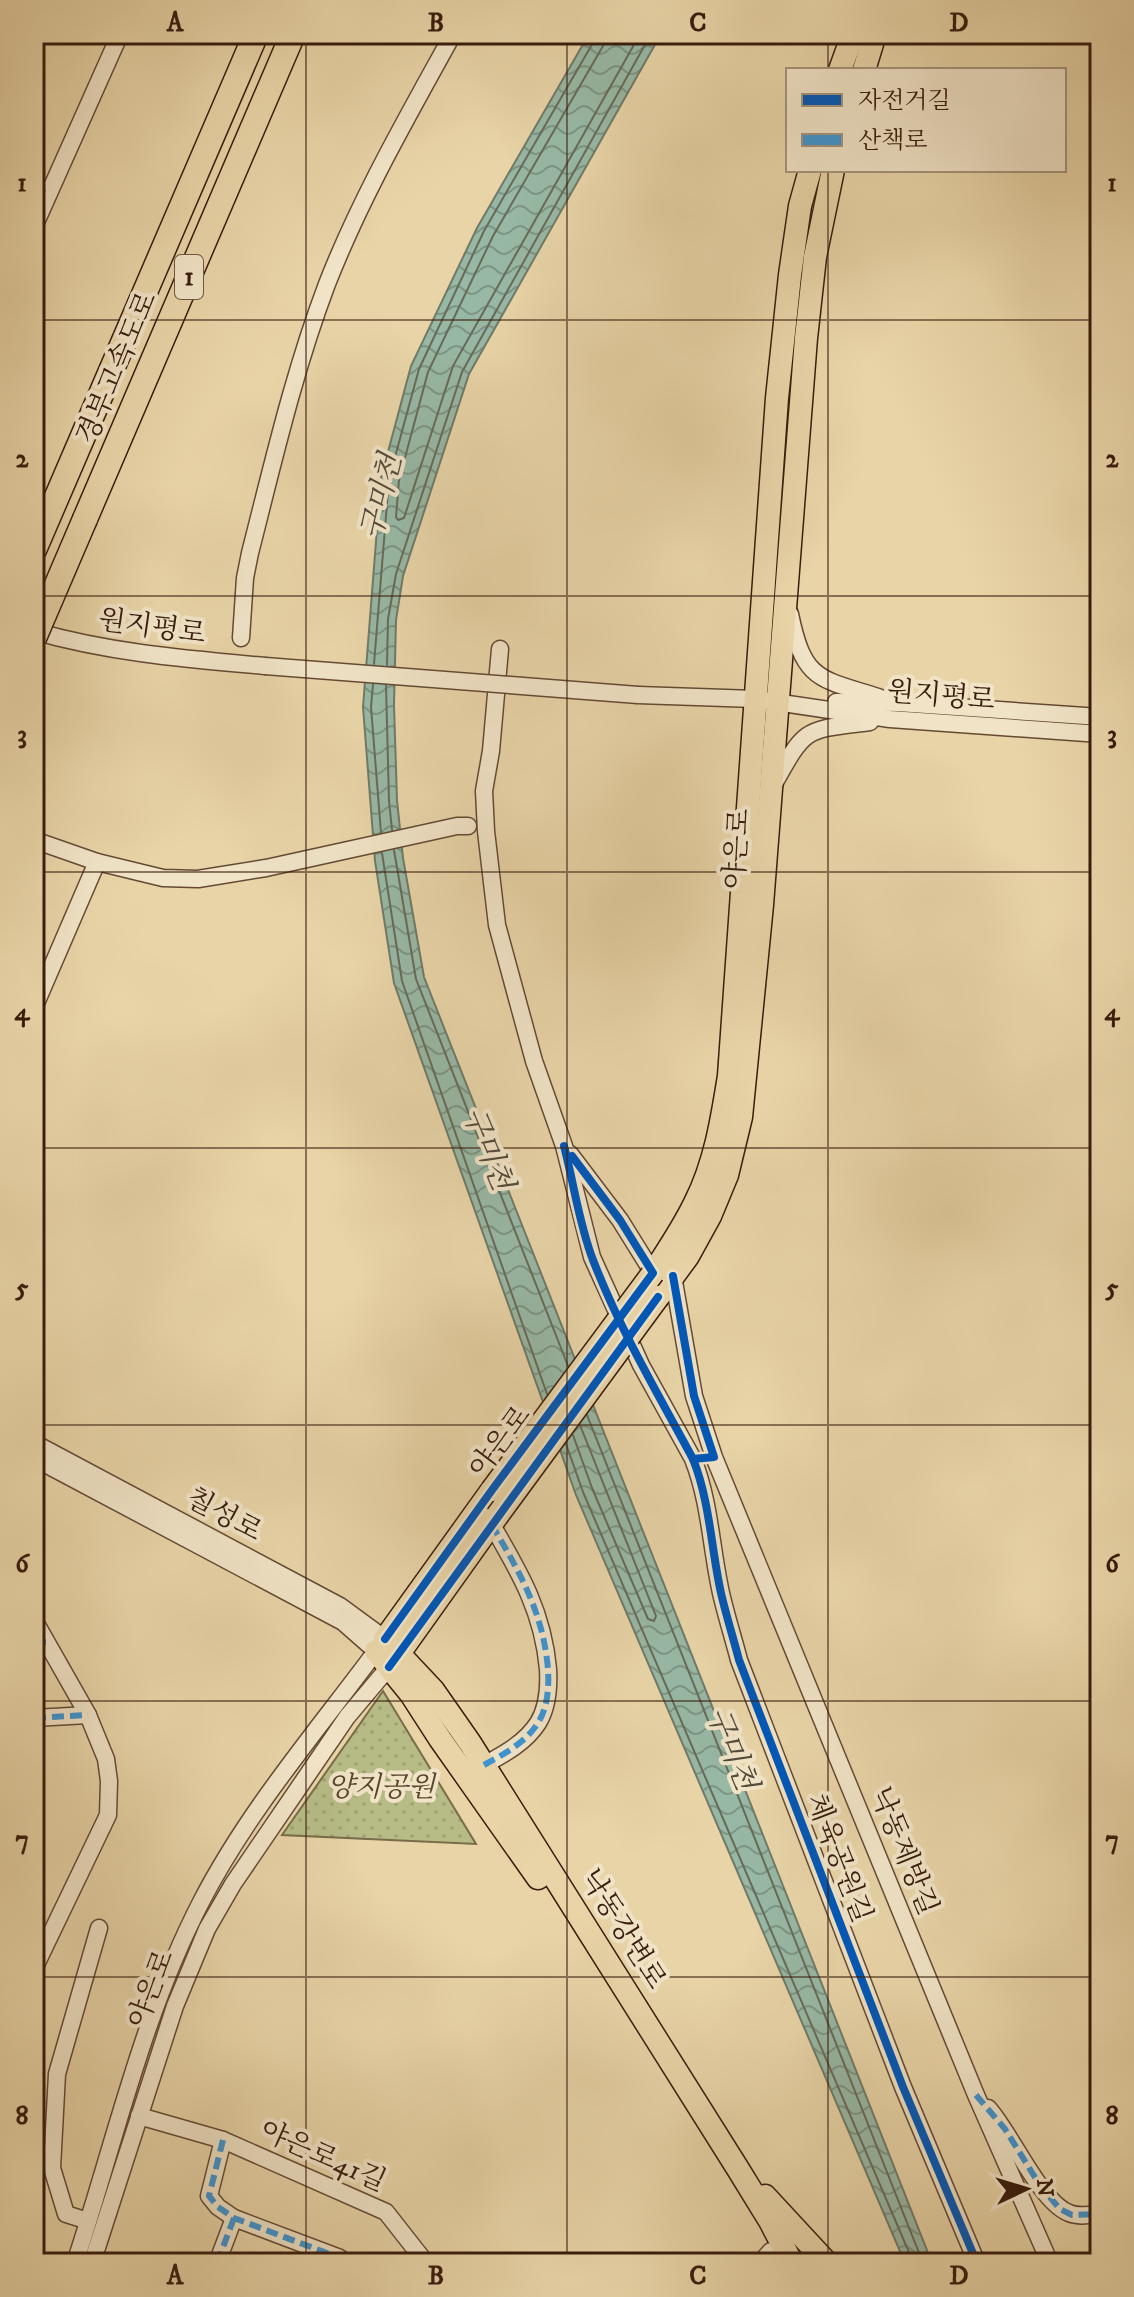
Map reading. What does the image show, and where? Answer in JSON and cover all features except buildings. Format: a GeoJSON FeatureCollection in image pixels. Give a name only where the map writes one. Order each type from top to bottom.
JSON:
{"type":"FeatureCollection","features":[{"type":"Feature","properties":{"kind":"highway","name":"경부고속도로"},"geometry":{"type":"LineString","coordinates":[[34,550],[256,34]]}},
{"type":"Feature","properties":{"kind":"highway","name":"경부고속도로"},"geometry":{"type":"LineString","coordinates":[[34,638],[293,34]]}},
{"type":"Feature","properties":{"kind":"main road"},"geometry":{"type":"LineString","coordinates":[[841,68],[853,34]]}},
{"type":"Feature","properties":{"kind":"main road"},"geometry":{"type":"LineString","coordinates":[[865,68],[875,34]]}},
{"type":"Feature","properties":{"kind":"main road","name":"야은로"},"geometry":{"type":"LineString","coordinates":[[383,1652],[495,1520],[658,1297],[663,1275],[712,1160],[729,1076],[777,398],[790,275],[800,206],[809,172]]}},
{"type":"Feature","properties":{"kind":"main road","name":"야은로"},"geometry":{"type":"LineString","coordinates":[[383,1652],[492,1490],[663,1275],[688,1256],[710,1216],[727,1175],[741,1117],[749,1051],[806,338],[815,257],[833,172]]}},
{"type":"Feature","properties":{"kind":"main road","name":"낙동강변로"},"geometry":{"type":"LineString","coordinates":[[383,1652],[433,1690],[484,1765],[770,2221],[792,2263]]}},
{"type":"Feature","properties":{"kind":"main road","name":"낙동강변로"},"geometry":{"type":"LineString","coordinates":[[383,1652],[440,1739],[522,1853],[716,2157],[769,2259]]}},
{"type":"Feature","properties":{"kind":"main road"},"geometry":{"type":"LineString","coordinates":[[729,2155],[827,2263]]}},
{"type":"Feature","properties":{"kind":"street"},"geometry":{"type":"LineString","coordinates":[[34,227],[41,191],[120,34]]}},
{"type":"Feature","properties":{"kind":"street"},"geometry":{"type":"LineString","coordinates":[[241,638],[250,553],[293,390],[327,286],[357,214],[453,34]]}},
{"type":"Feature","properties":{"kind":"street"},"geometry":{"type":"LineString","coordinates":[[786,597],[795,641],[809,669],[821,678],[898,703]]}},
{"type":"Feature","properties":{"kind":"street","name":"원지평로"},"geometry":{"type":"LineString","coordinates":[[34,631],[70,641],[165,657],[265,666],[638,695],[898,703],[1100,717]]}},
{"type":"Feature","properties":{"kind":"street"},"geometry":{"type":"LineString","coordinates":[[500,649],[491,751],[484,791],[497,925],[534,1061],[564,1146],[663,1275]]}},
{"type":"Feature","properties":{"kind":"street","name":"원지평로"},"geometry":{"type":"LineString","coordinates":[[778,701],[890,719],[1100,734]]}},
{"type":"Feature","properties":{"kind":"street"},"geometry":{"type":"LineString","coordinates":[[771,789],[795,746],[807,734],[826,727],[890,719]]}},
{"type":"Feature","properties":{"kind":"street"},"geometry":{"type":"LineString","coordinates":[[34,840],[97,862],[163,878],[198,879],[290,863],[462,826]]}},
{"type":"Feature","properties":{"kind":"street"},"geometry":{"type":"LineString","coordinates":[[34,1008],[97,862]]}},
{"type":"Feature","properties":{"kind":"street","name":"체육공원길"},"geometry":{"type":"LineString","coordinates":[[564,1146],[583,1226],[600,1278],[641,1365],[693,1459],[706,1501],[721,1593],[739,1660],[903,2087],[977,2263]]}},
{"type":"Feature","properties":{"kind":"street","name":"낙동제방길"},"geometry":{"type":"LineString","coordinates":[[663,1275],[694,1396],[714,1457],[976,2095],[1050,2263]]}},
{"type":"Feature","properties":{"kind":"street","name":"칠성로"},"geometry":{"type":"LineString","coordinates":[[34,1443],[340,1606],[383,1652]]}},
{"type":"Feature","properties":{"kind":"street"},"geometry":{"type":"LineString","coordinates":[[693,1459],[714,1457]]}},
{"type":"Feature","properties":{"kind":"street","name":"칠성로"},"geometry":{"type":"LineString","coordinates":[[34,1458],[343,1622],[383,1652]]}},
{"type":"Feature","properties":{"kind":"street"},"geometry":{"type":"LineString","coordinates":[[484,1765],[515,1747],[538,1723],[547,1700],[549,1682],[543,1629],[525,1582],[495,1520]]}},
{"type":"Feature","properties":{"kind":"street"},"geometry":{"type":"LineString","coordinates":[[34,1620],[41,1642],[88,1715],[106,1759],[109,1781],[108,1815],[42,1939],[34,1969]]}},
{"type":"Feature","properties":{"kind":"street","name":"야은로"},"geometry":{"type":"LineString","coordinates":[[92,2263],[175,2006],[207,1929],[233,1884],[347,1717],[383,1652]]}},
{"type":"Feature","properties":{"kind":"street","name":"야은로"},"geometry":{"type":"LineString","coordinates":[[75,2263],[154,2010],[202,1900],[263,1803],[383,1652]]}},
{"type":"Feature","properties":{"kind":"street"},"geometry":{"type":"LineString","coordinates":[[34,1718],[88,1715]]}},
{"type":"Feature","properties":{"kind":"street"},"geometry":{"type":"LineString","coordinates":[[88,2221],[66,2214],[52,2168],[57,2074],[99,1928]]}},
{"type":"Feature","properties":{"kind":"street"},"geometry":{"type":"LineString","coordinates":[[976,2095],[1005,2129],[1041,2187],[1060,2209],[1072,2215],[1100,2214]]}},
{"type":"Feature","properties":{"kind":"street","name":"야은로41길"},"geometry":{"type":"LineString","coordinates":[[139,2116],[223,2140],[386,2212],[426,2263]]}},
{"type":"Feature","properties":{"kind":"street","name":"야은로41길"},"geometry":{"type":"LineString","coordinates":[[223,2140],[209,2196],[218,2207],[234,2218],[340,2258]]}},
{"type":"Feature","properties":{"kind":"street"},"geometry":{"type":"LineString","coordinates":[[217,2263],[234,2218]]}},
{"type":"Feature","properties":{"kind":"green space","name":"양지공원"},"geometry":{"type":"Polygon","coordinates":[[[383,1691],[476,1844],[282,1835],[383,1691]]]}},
{"type":"Feature","properties":{"kind":"water","name":"구미천"},"geometry":{"type":"Polygon","coordinates":[[[589,34],[661,34],[469,374],[403,576],[396,620],[394,705],[397,800],[403,858],[424,977],[932,2263],[905,2263],[576,1495],[394,983],[375,861],[363,707],[381,478],[411,366],[477,228],[589,34]]]}},
{"type":"Feature","properties":{"kind":"marked path"},"geometry":{"type":"LineString","coordinates":[[34,188],[48,195]]}},
{"type":"Feature","properties":{"kind":"marked path"},"geometry":{"type":"LineString","coordinates":[[484,1765],[514,1747],[533,1730],[544,1710],[548,1683],[545,1648],[535,1611],[521,1577],[492,1525]]}},
{"type":"Feature","properties":{"kind":"marked path"},"geometry":{"type":"LineString","coordinates":[[34,1642],[47,1642]]}},
{"type":"Feature","properties":{"kind":"marked path"},"geometry":{"type":"LineString","coordinates":[[34,1718],[88,1715]]}},
{"type":"Feature","properties":{"kind":"marked path"},"geometry":{"type":"LineString","coordinates":[[976,2095],[1005,2129],[1041,2187],[1060,2209],[1072,2215],[1100,2214]]}},
{"type":"Feature","properties":{"kind":"marked path"},"geometry":{"type":"LineString","coordinates":[[223,2140],[209,2196],[218,2207],[234,2218],[340,2258]]}},
{"type":"Feature","properties":{"kind":"marked path"},"geometry":{"type":"LineString","coordinates":[[217,2263],[234,2218]]}},
{"type":"Feature","properties":{"kind":"marked path"},"geometry":{"type":"LineString","coordinates":[[760,2263],[771,2251]]}},
{"type":"Feature","properties":{"kind":"cycle path"},"geometry":{"type":"LineString","coordinates":[[564,1146],[593,1260],[615,1311],[699,1475],[721,1593],[739,1660],[903,2087],[977,2263]]}},
{"type":"Feature","properties":{"kind":"cycle path"},"geometry":{"type":"LineString","coordinates":[[385,1639],[653,1273],[620,1220],[572,1156]]}},
{"type":"Feature","properties":{"kind":"cycle path"},"geometry":{"type":"LineString","coordinates":[[673,1276],[694,1396],[714,1457],[693,1459]]}},
{"type":"Feature","properties":{"kind":"cycle path"},"geometry":{"type":"LineString","coordinates":[[389,1667],[658,1297]]}}]}
